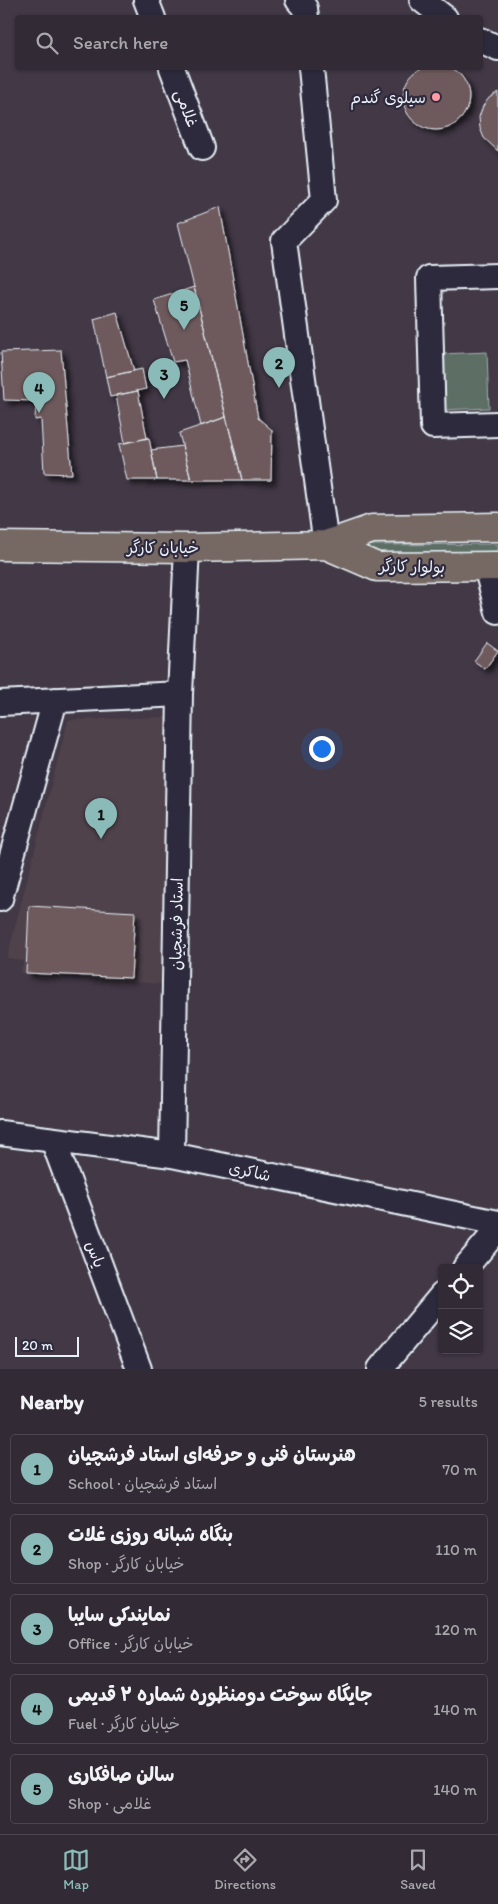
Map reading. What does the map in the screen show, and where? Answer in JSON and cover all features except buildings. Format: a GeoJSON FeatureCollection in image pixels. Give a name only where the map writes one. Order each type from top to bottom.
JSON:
{"type":"FeatureCollection","features":[{"type":"Feature","properties":{"kind":"main road"},"geometry":{"type":"LineString","coordinates":[[326,545],[372,529],[498,527]]}},
{"type":"Feature","properties":{"kind":"main road","name":"خیابان کارگر"},"geometry":{"type":"LineString","coordinates":[[0,546],[187,548],[326,545]]}},
{"type":"Feature","properties":{"kind":"main road","name":"بولوار کارگر"},"geometry":{"type":"LineString","coordinates":[[326,545],[378,567],[492,566]]}},
{"type":"Feature","properties":{"kind":"street"},"geometry":{"type":"LineString","coordinates":[[146,0],[151,15]]}},
{"type":"Feature","properties":{"kind":"street"},"geometry":{"type":"LineString","coordinates":[[298,0],[305,8],[306,15]]}},
{"type":"Feature","properties":{"kind":"street"},"geometry":{"type":"LineString","coordinates":[[422,0],[441,15]]}},
{"type":"Feature","properties":{"kind":"street"},"geometry":{"type":"LineString","coordinates":[[483,41],[498,48]]}},
{"type":"Feature","properties":{"kind":"street","name":"غلامی"},"geometry":{"type":"LineString","coordinates":[[173,70],[202,148]]}},
{"type":"Feature","properties":{"kind":"street"},"geometry":{"type":"LineString","coordinates":[[311,70],[324,200],[284,241],[326,545]]}},
{"type":"Feature","properties":{"kind":"street"},"geometry":{"type":"LineString","coordinates":[[498,276],[429,278],[433,426],[498,424]]}},
{"type":"Feature","properties":{"kind":"street","name":"استاد فرشچیان"},"geometry":{"type":"LineString","coordinates":[[172,1155],[180,694],[187,548]]}},
{"type":"Feature","properties":{"kind":"street"},"geometry":{"type":"LineString","coordinates":[[492,566],[498,612]]}},
{"type":"Feature","properties":{"kind":"street"},"geometry":{"type":"LineString","coordinates":[[0,702],[180,694]]}},
{"type":"Feature","properties":{"kind":"street"},"geometry":{"type":"LineString","coordinates":[[0,900],[55,700]]}},
{"type":"Feature","properties":{"kind":"street","name":"شاکری"},"geometry":{"type":"LineString","coordinates":[[0,1133],[172,1155],[498,1223]]}},
{"type":"Feature","properties":{"kind":"street","name":"یاس"},"geometry":{"type":"LineString","coordinates":[[53,1140],[139,1369]]}},
{"type":"Feature","properties":{"kind":"street"},"geometry":{"type":"LineString","coordinates":[[468,1264],[498,1229]]}},
{"type":"Feature","properties":{"kind":"street"},"geometry":{"type":"LineString","coordinates":[[380,1369],[438,1300]]}},
{"type":"Feature","properties":{"kind":"shaded area"},"geometry":{"type":"Polygon","coordinates":[[[166,717],[161,984],[20,973],[24,961],[7,958],[68,720],[166,717]]]}},
{"type":"Feature","properties":{"kind":"green space"},"geometry":{"type":"Polygon","coordinates":[[[487,352],[489,408],[443,410],[441,354],[487,352]]]}},
{"type":"Feature","properties":{"kind":"green space"},"geometry":{"type":"Polygon","coordinates":[[[498,544],[498,557],[372,557],[358,549],[371,545],[498,544]]]}},
{"type":"Feature","properties":{"kind":"place","name":"سیلوی گندم"},"geometry":{"type":"Point","coordinates":[436,97]}},
{"type":"Feature","properties":{"kind":"place","name":"سالن صافكارى"},"geometry":{"type":"Point","coordinates":[184,330]}},
{"type":"Feature","properties":{"kind":"place","name":"بنگاه شبانه روزی غلات"},"geometry":{"type":"Point","coordinates":[279,388]}},
{"type":"Feature","properties":{"kind":"place","name":"نمايندكى سايبا"},"geometry":{"type":"Point","coordinates":[164,399]}},
{"type":"Feature","properties":{"kind":"place","name":"جایگاه سوخت دومنظوره شماره ۲ قدیمی"},"geometry":{"type":"Point","coordinates":[39,413]}},
{"type":"Feature","properties":{"kind":"place","name":"هنرستان فنی و حرفه‌ای استاد فرشچیان"},"geometry":{"type":"Point","coordinates":[101,839]}}]}
